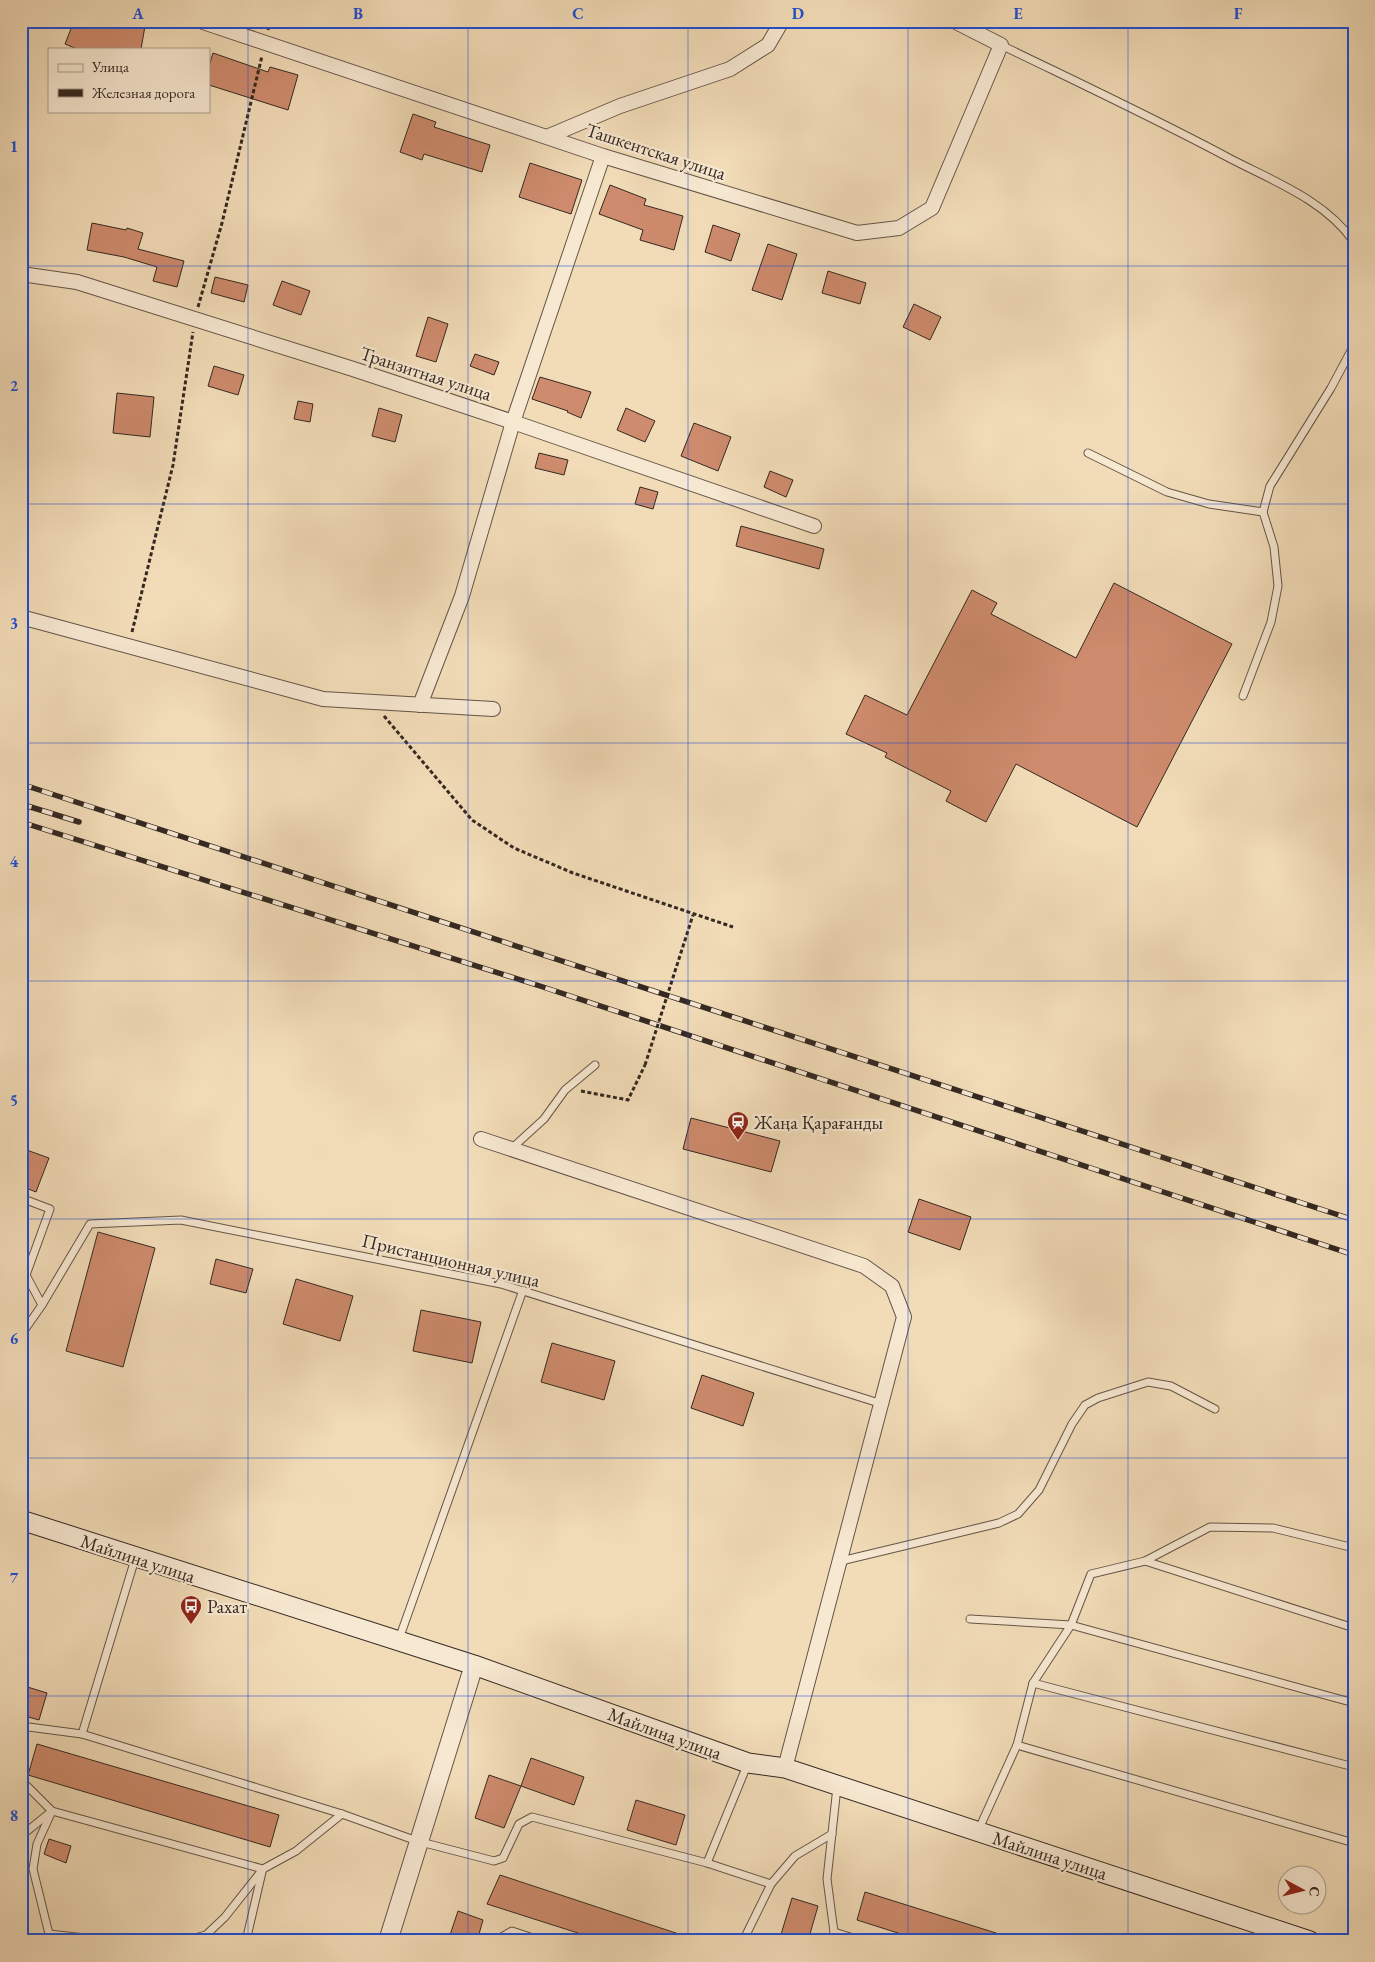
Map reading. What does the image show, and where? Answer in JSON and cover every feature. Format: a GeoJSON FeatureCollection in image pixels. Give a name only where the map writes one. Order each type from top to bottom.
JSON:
{"type":"FeatureCollection","features":[{"type":"Feature","properties":{"kind":"main road","name":"Майлина улица"},"geometry":{"type":"LineString","coordinates":[[21,1520],[474,1665],[748,1763],[785,1768],[1310,1941]]}},
{"type":"Feature","properties":{"kind":"street","name":"Ташкентская улица"},"geometry":{"type":"LineString","coordinates":[[200,21],[549,136],[603,156],[857,232],[899,228],[932,208],[1001,45]]}},
{"type":"Feature","properties":{"kind":"street"},"geometry":{"type":"LineString","coordinates":[[549,136],[620,106],[730,69],[768,45],[782,21]]}},
{"type":"Feature","properties":{"kind":"street"},"geometry":{"type":"LineString","coordinates":[[954,21],[1001,45]]}},
{"type":"Feature","properties":{"kind":"street"},"geometry":{"type":"LineString","coordinates":[[420,705],[462,596],[513,422],[603,156]]}},
{"type":"Feature","properties":{"kind":"street","name":"Транзитная улица"},"geometry":{"type":"LineString","coordinates":[[21,274],[77,282],[513,422],[814,526]]}},
{"type":"Feature","properties":{"kind":"street"},"geometry":{"type":"LineString","coordinates":[[21,617],[323,699],[493,709]]}},
{"type":"Feature","properties":{"kind":"street"},"geometry":{"type":"LineString","coordinates":[[481,1139],[864,1266],[892,1286],[904,1317],[883,1404],[785,1768]]}},
{"type":"Feature","properties":{"kind":"street"},"geometry":{"type":"LineString","coordinates":[[388,1941],[474,1665]]}},
{"type":"Feature","properties":{"kind":"lane"},"geometry":{"type":"LineString","coordinates":[[1001,45],[1179,132],[1314,203],[1344,228],[1354,242]]}},
{"type":"Feature","properties":{"kind":"lane"},"geometry":{"type":"LineString","coordinates":[[1243,696],[1271,622],[1278,586],[1274,547],[1263,512],[1270,486],[1331,388],[1354,345]]}},
{"type":"Feature","properties":{"kind":"lane"},"geometry":{"type":"LineString","coordinates":[[1088,453],[1167,492],[1209,504],[1263,512]]}},
{"type":"Feature","properties":{"kind":"lane"},"geometry":{"type":"LineString","coordinates":[[511,1149],[544,1119],[565,1090],[595,1065]]}},
{"type":"Feature","properties":{"kind":"lane"},"geometry":{"type":"LineString","coordinates":[[21,1198],[50,1210],[23,1275],[42,1305],[21,1335]]}},
{"type":"Feature","properties":{"kind":"lane","name":"Пристанционная улица"},"geometry":{"type":"LineString","coordinates":[[42,1305],[90,1224],[181,1220],[501,1284],[883,1404]]}},
{"type":"Feature","properties":{"kind":"lane"},"geometry":{"type":"LineString","coordinates":[[398,1642],[523,1290]]}},
{"type":"Feature","properties":{"kind":"lane"},"geometry":{"type":"LineString","coordinates":[[841,1561],[999,1524],[1018,1514],[1039,1490],[1072,1424],[1085,1405],[1098,1398],[1148,1382],[1171,1386],[1215,1409]]}},
{"type":"Feature","properties":{"kind":"lane"},"geometry":{"type":"LineString","coordinates":[[978,1831],[1017,1746],[1033,1683],[1071,1624],[1091,1574],[1145,1560],[1210,1527],[1273,1528],[1354,1548]]}},
{"type":"Feature","properties":{"kind":"lane"},"geometry":{"type":"LineString","coordinates":[[82,1734],[136,1558]]}},
{"type":"Feature","properties":{"kind":"lane"},"geometry":{"type":"LineString","coordinates":[[1145,1560],[1354,1628]]}},
{"type":"Feature","properties":{"kind":"lane"},"geometry":{"type":"LineString","coordinates":[[970,1619],[1071,1624],[1354,1703]]}},
{"type":"Feature","properties":{"kind":"lane"},"geometry":{"type":"LineString","coordinates":[[1033,1683],[1354,1767]]}},
{"type":"Feature","properties":{"kind":"lane"},"geometry":{"type":"LineString","coordinates":[[21,1735],[22,1726],[82,1734],[342,1814],[418,1841],[494,1861],[502,1858],[519,1824],[532,1817],[707,1862],[771,1884]]}},
{"type":"Feature","properties":{"kind":"lane"},"geometry":{"type":"LineString","coordinates":[[1017,1746],[1354,1843]]}},
{"type":"Feature","properties":{"kind":"lane"},"geometry":{"type":"LineString","coordinates":[[707,1862],[748,1763]]}},
{"type":"Feature","properties":{"kind":"lane"},"geometry":{"type":"LineString","coordinates":[[21,1780],[52,1811],[263,1869]]}},
{"type":"Feature","properties":{"kind":"lane"},"geometry":{"type":"LineString","coordinates":[[832,1941],[834,1932],[827,1879],[837,1786]]}},
{"type":"Feature","properties":{"kind":"lane"},"geometry":{"type":"LineString","coordinates":[[21,1836],[52,1811]]}},
{"type":"Feature","properties":{"kind":"lane"},"geometry":{"type":"LineString","coordinates":[[52,1811],[36,1844],[33,1869],[48,1937],[112,1941]]}},
{"type":"Feature","properties":{"kind":"lane"},"geometry":{"type":"LineString","coordinates":[[183,1941],[206,1935],[225,1918],[263,1869],[296,1851],[342,1814]]}},
{"type":"Feature","properties":{"kind":"lane"},"geometry":{"type":"LineString","coordinates":[[742,1941],[771,1884],[795,1856],[832,1834]]}},
{"type":"Feature","properties":{"kind":"lane"},"geometry":{"type":"LineString","coordinates":[[246,1941],[263,1869]]}},
{"type":"Feature","properties":{"kind":"lane"},"geometry":{"type":"LineString","coordinates":[[495,1941],[512,1931],[542,1941]]}},
{"type":"Feature","properties":{"kind":"lane"},"geometry":{"type":"LineString","coordinates":[[834,1932],[863,1941]]}},
{"type":"Feature","properties":{"kind":"path"},"geometry":{"type":"LineString","coordinates":[[372,702],[458,806],[479,825],[514,848],[573,873],[733,927]]}},
{"type":"Feature","properties":{"kind":"path"},"geometry":{"type":"LineString","coordinates":[[565,1090],[628,1100],[645,1065],[693,914]]}},
{"type":"Feature","properties":{"kind":"building"},"geometry":{"type":"Polygon","coordinates":[[[74,21],[118,21],[145,26],[141,48],[75,48],[65,44],[74,21]]]}},
{"type":"Feature","properties":{"kind":"building"},"geometry":{"type":"Polygon","coordinates":[[[213,53],[268,72],[270,67],[298,75],[288,110],[210,85],[210,63],[213,53]]]}},
{"type":"Feature","properties":{"kind":"building"},"geometry":{"type":"Polygon","coordinates":[[[413,114],[436,122],[434,127],[490,145],[482,172],[424,154],[422,160],[400,152],[413,114]]]}},
{"type":"Feature","properties":{"kind":"building"},"geometry":{"type":"Polygon","coordinates":[[[530,163],[582,180],[571,214],[519,197],[530,163]]]}},
{"type":"Feature","properties":{"kind":"building"},"geometry":{"type":"Polygon","coordinates":[[[610,185],[646,199],[644,205],[683,216],[674,250],[640,240],[643,230],[599,214],[610,185]]]}},
{"type":"Feature","properties":{"kind":"building"},"geometry":{"type":"Polygon","coordinates":[[[92,223],[126,230],[127,228],[143,233],[138,249],[184,261],[177,287],[153,281],[157,267],[124,257],[87,250],[92,223]]]}},
{"type":"Feature","properties":{"kind":"building"},"geometry":{"type":"Polygon","coordinates":[[[713,225],[740,234],[731,261],[705,252],[713,225]]]}},
{"type":"Feature","properties":{"kind":"building"},"geometry":{"type":"Polygon","coordinates":[[[768,244],[797,254],[782,300],[752,290],[768,244]]]}},
{"type":"Feature","properties":{"kind":"building"},"geometry":{"type":"Polygon","coordinates":[[[828,271],[866,283],[860,304],[822,293],[828,271]]]}},
{"type":"Feature","properties":{"kind":"building"},"geometry":{"type":"Polygon","coordinates":[[[215,277],[248,285],[244,302],[211,293],[215,277]]]}},
{"type":"Feature","properties":{"kind":"building"},"geometry":{"type":"Polygon","coordinates":[[[282,281],[310,291],[301,315],[273,305],[282,281]]]}},
{"type":"Feature","properties":{"kind":"building"},"geometry":{"type":"Polygon","coordinates":[[[914,304],[941,317],[930,340],[903,327],[914,304]]]}},
{"type":"Feature","properties":{"kind":"building"},"geometry":{"type":"Polygon","coordinates":[[[428,317],[448,324],[436,362],[416,356],[428,317]]]}},
{"type":"Feature","properties":{"kind":"building"},"geometry":{"type":"Polygon","coordinates":[[[475,354],[499,362],[494,375],[470,366],[475,354]]]}},
{"type":"Feature","properties":{"kind":"building"},"geometry":{"type":"Polygon","coordinates":[[[214,366],[244,375],[238,395],[208,386],[214,366]]]}},
{"type":"Feature","properties":{"kind":"building"},"geometry":{"type":"Polygon","coordinates":[[[540,377],[591,392],[581,418],[568,411],[532,399],[540,377]]]}},
{"type":"Feature","properties":{"kind":"building"},"geometry":{"type":"Polygon","coordinates":[[[117,393],[154,397],[150,437],[113,433],[117,393]]]}},
{"type":"Feature","properties":{"kind":"building"},"geometry":{"type":"Polygon","coordinates":[[[298,401],[313,404],[310,422],[294,419],[298,401]]]}},
{"type":"Feature","properties":{"kind":"building"},"geometry":{"type":"Polygon","coordinates":[[[379,408],[402,415],[395,442],[372,436],[379,408]]]}},
{"type":"Feature","properties":{"kind":"building"},"geometry":{"type":"Polygon","coordinates":[[[626,408],[655,421],[645,442],[617,430],[626,408]]]}},
{"type":"Feature","properties":{"kind":"building"},"geometry":{"type":"Polygon","coordinates":[[[694,423],[731,437],[718,471],[681,456],[694,423]]]}},
{"type":"Feature","properties":{"kind":"building"},"geometry":{"type":"Polygon","coordinates":[[[539,453],[568,460],[564,475],[535,468],[539,453]]]}},
{"type":"Feature","properties":{"kind":"building"},"geometry":{"type":"Polygon","coordinates":[[[770,471],[793,480],[786,497],[764,487],[770,471]]]}},
{"type":"Feature","properties":{"kind":"building"},"geometry":{"type":"Polygon","coordinates":[[[640,487],[658,492],[653,509],[635,504],[640,487]]]}},
{"type":"Feature","properties":{"kind":"building"},"geometry":{"type":"Polygon","coordinates":[[[741,526],[824,549],[819,569],[736,546],[741,526]]]}},
{"type":"Feature","properties":{"kind":"building"},"geometry":{"type":"Polygon","coordinates":[[[1114,583],[1232,644],[1137,827],[1016,764],[986,822],[946,801],[951,791],[885,757],[887,753],[846,734],[865,695],[907,715],[972,590],[997,603],[991,614],[1076,658],[1114,583]]]}},
{"type":"Feature","properties":{"kind":"building"},"geometry":{"type":"Polygon","coordinates":[[[691,1118],[780,1141],[771,1172],[683,1149],[691,1118]]]}},
{"type":"Feature","properties":{"kind":"building"},"geometry":{"type":"Polygon","coordinates":[[[21,1148],[49,1158],[36,1192],[21,1186],[21,1148]]]}},
{"type":"Feature","properties":{"kind":"building"},"geometry":{"type":"Polygon","coordinates":[[[919,1199],[971,1217],[960,1250],[908,1232],[919,1199]]]}},
{"type":"Feature","properties":{"kind":"building"},"geometry":{"type":"Polygon","coordinates":[[[98,1232],[155,1248],[123,1367],[66,1351],[98,1232]]]}},
{"type":"Feature","properties":{"kind":"building"},"geometry":{"type":"Polygon","coordinates":[[[216,1259],[253,1269],[246,1293],[210,1284],[216,1259]]]}},
{"type":"Feature","properties":{"kind":"building"},"geometry":{"type":"Polygon","coordinates":[[[296,1279],[353,1296],[340,1341],[283,1324],[296,1279]]]}},
{"type":"Feature","properties":{"kind":"building"},"geometry":{"type":"Polygon","coordinates":[[[421,1310],[481,1322],[472,1363],[413,1351],[421,1310]]]}},
{"type":"Feature","properties":{"kind":"building"},"geometry":{"type":"Polygon","coordinates":[[[552,1343],[615,1361],[604,1400],[541,1382],[552,1343]]]}},
{"type":"Feature","properties":{"kind":"building"},"geometry":{"type":"Polygon","coordinates":[[[702,1375],[754,1393],[743,1426],[691,1408],[702,1375]]]}},
{"type":"Feature","properties":{"kind":"building"},"geometry":{"type":"Polygon","coordinates":[[[21,1685],[47,1693],[39,1720],[21,1715],[21,1685]]]}},
{"type":"Feature","properties":{"kind":"building"},"geometry":{"type":"Polygon","coordinates":[[[37,1744],[279,1815],[270,1847],[28,1775],[37,1744]]]}},
{"type":"Feature","properties":{"kind":"building"},"geometry":{"type":"Polygon","coordinates":[[[531,1758],[584,1777],[574,1805],[521,1786],[531,1758]]]}},
{"type":"Feature","properties":{"kind":"building"},"geometry":{"type":"Polygon","coordinates":[[[489,1775],[521,1786],[504,1828],[475,1818],[489,1775]]]}},
{"type":"Feature","properties":{"kind":"building"},"geometry":{"type":"Polygon","coordinates":[[[636,1800],[685,1815],[676,1845],[627,1830],[636,1800]]]}},
{"type":"Feature","properties":{"kind":"building"},"geometry":{"type":"Polygon","coordinates":[[[49,1839],[71,1846],[66,1863],[44,1854],[49,1839]]]}},
{"type":"Feature","properties":{"kind":"building"},"geometry":{"type":"Polygon","coordinates":[[[500,1875],[691,1938],[691,1941],[603,1941],[487,1904],[500,1875]]]}},
{"type":"Feature","properties":{"kind":"building"},"geometry":{"type":"Polygon","coordinates":[[[865,1892],[1012,1938],[1011,1941],[923,1941],[857,1920],[865,1892]]]}},
{"type":"Feature","properties":{"kind":"building"},"geometry":{"type":"Polygon","coordinates":[[[792,1898],[818,1906],[808,1941],[779,1941],[792,1898]]]}},
{"type":"Feature","properties":{"kind":"building"},"geometry":{"type":"Polygon","coordinates":[[[458,1911],[483,1920],[477,1941],[448,1941],[458,1911]]]}},
{"type":"Feature","properties":{"kind":"railway"},"geometry":{"type":"LineString","coordinates":[[21,784],[1354,1220]]}},
{"type":"Feature","properties":{"kind":"railway"},"geometry":{"type":"LineString","coordinates":[[21,804],[79,822]]}},
{"type":"Feature","properties":{"kind":"railway"},"geometry":{"type":"LineString","coordinates":[[21,822],[543,987],[1354,1255]]}},
{"type":"Feature","properties":{"kind":"place","name":"Жаңа Қарағанды"},"geometry":{"type":"Point","coordinates":[738,1141]}},
{"type":"Feature","properties":{"kind":"place","name":"Рахат"},"geometry":{"type":"Point","coordinates":[191,1625]}}]}
